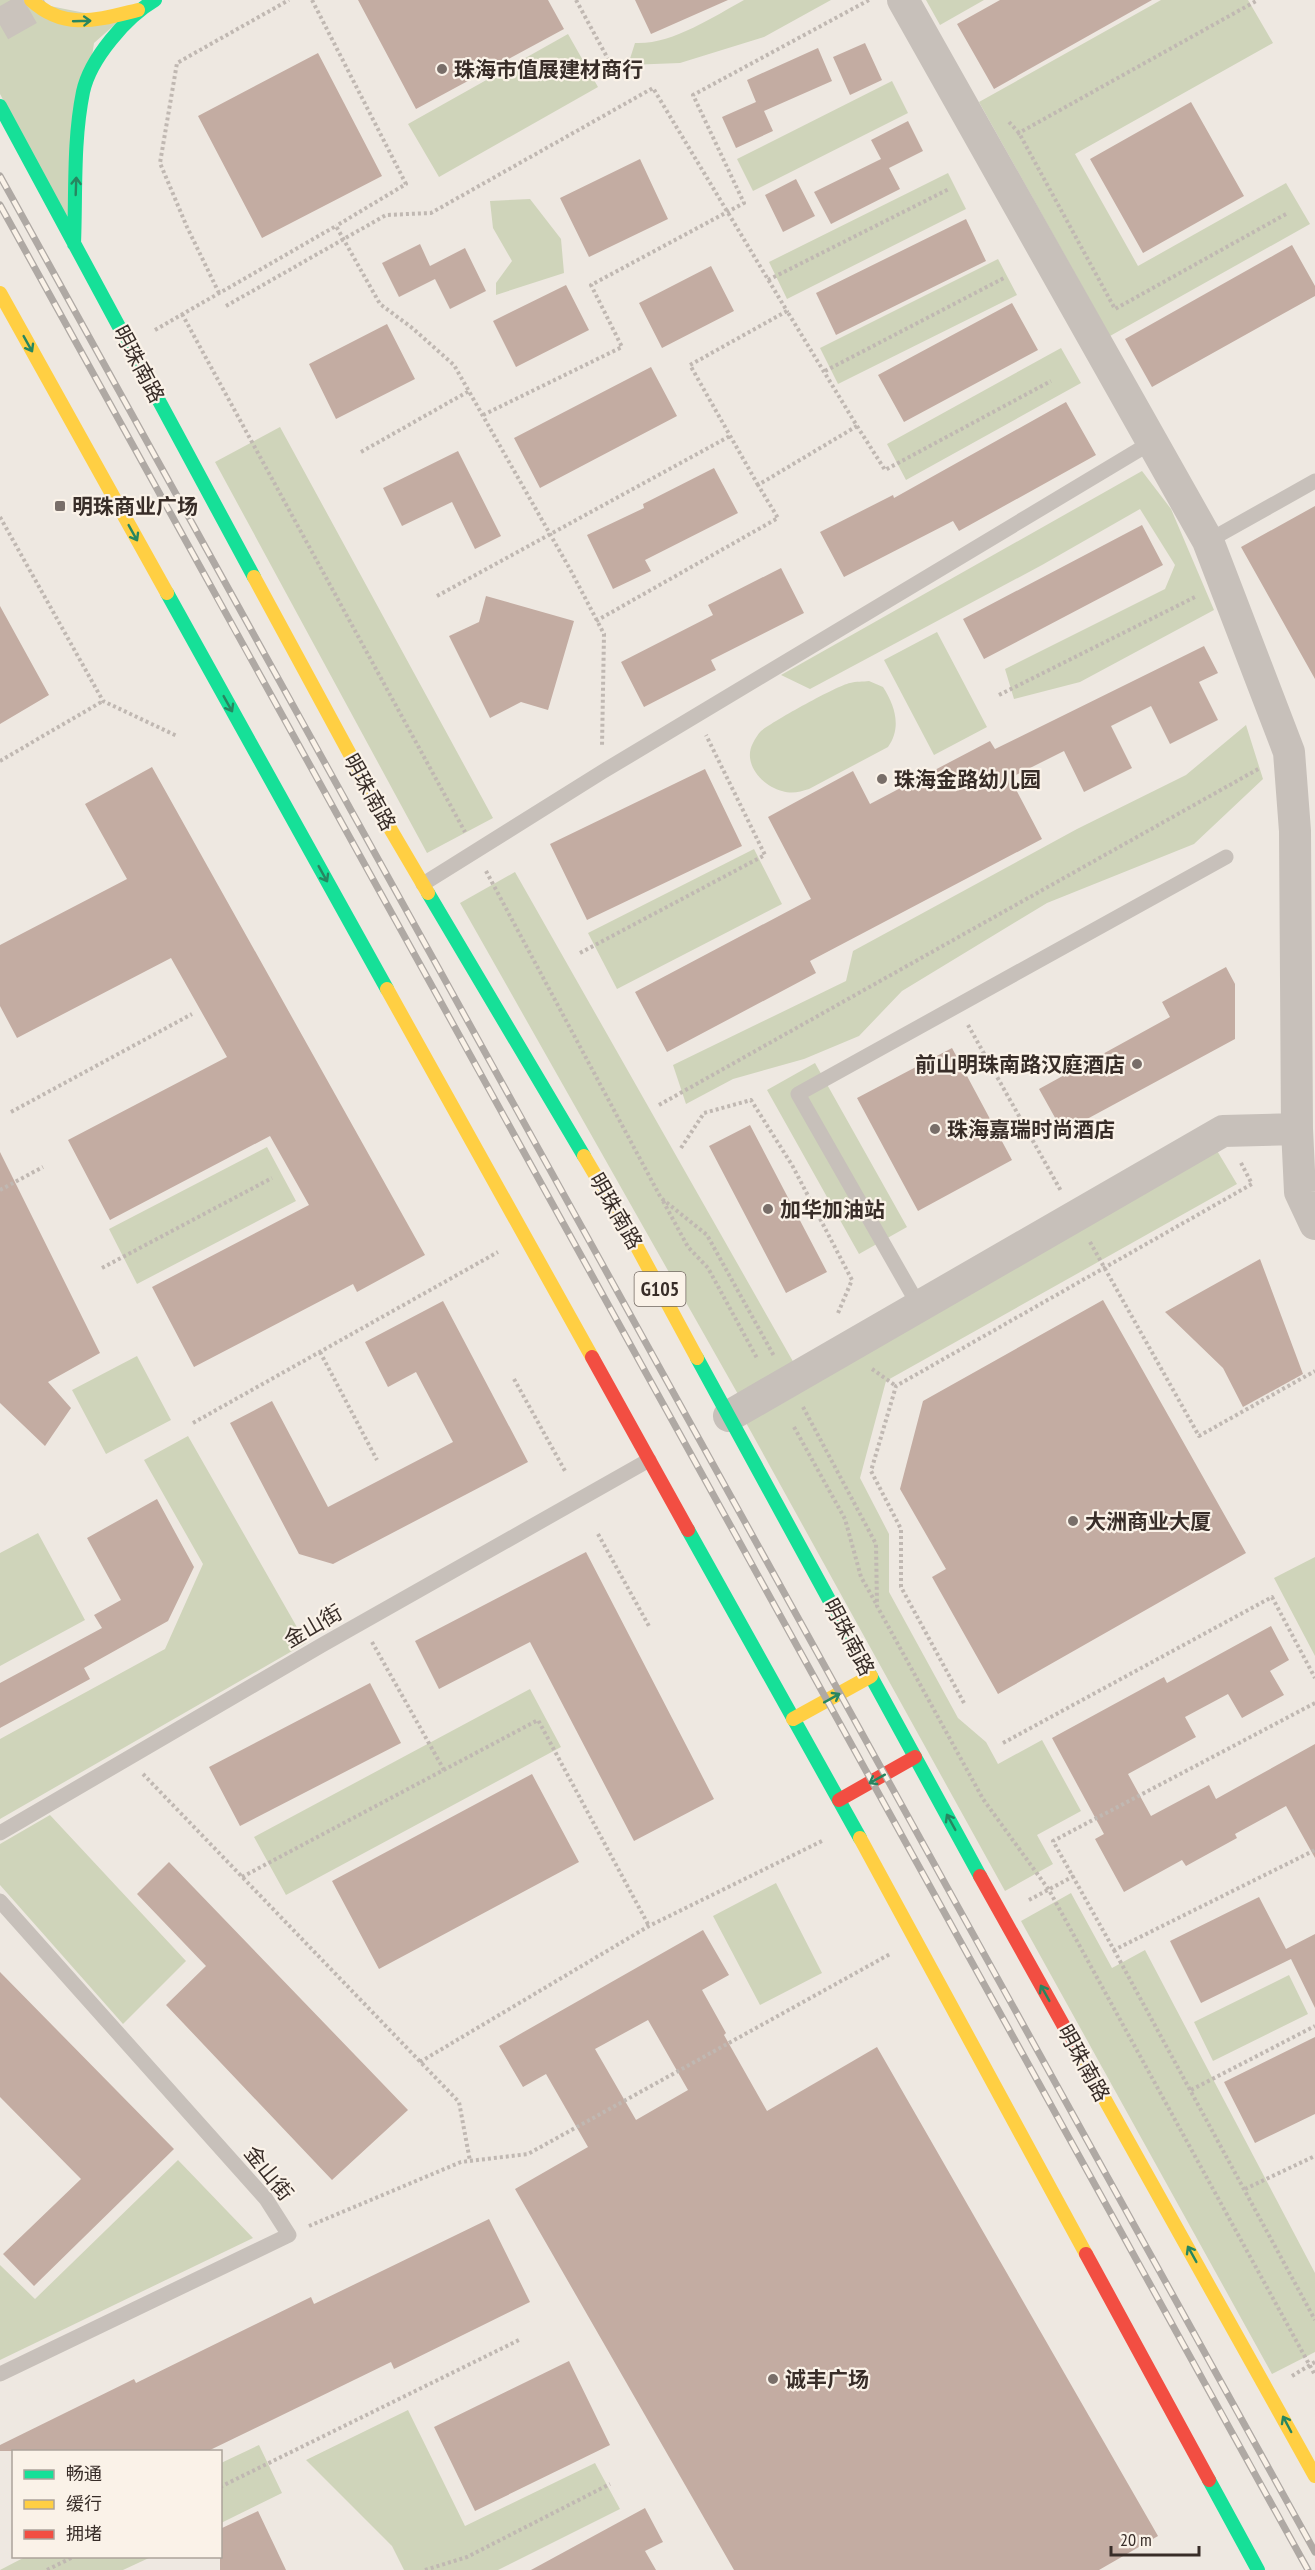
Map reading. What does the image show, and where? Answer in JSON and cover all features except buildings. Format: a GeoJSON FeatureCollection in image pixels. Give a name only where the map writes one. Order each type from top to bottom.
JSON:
{"type":"FeatureCollection","features":[{"type":"Feature","properties":{"kind":"main road"},"geometry":{"type":"LineString","coordinates":[[31,0],[45,13],[74,22],[90,21],[138,10]]}},
{"type":"Feature","properties":{"kind":"main road"},"geometry":{"type":"LineString","coordinates":[[74,244],[78,134],[83,90],[104,47],[138,10],[155,0]]}},
{"type":"Feature","properties":{"kind":"main road","name":"明珠南路"},"geometry":{"type":"LineString","coordinates":[[0,106],[391,830],[630,1234],[1001,1914],[1315,2476]]}},
{"type":"Feature","properties":{"kind":"main road"},"geometry":{"type":"LineString","coordinates":[[0,293],[839,1800],[1258,2570]]}},
{"type":"Feature","properties":{"kind":"main road"},"geometry":{"type":"LineString","coordinates":[[794,1719],[871,1676]]}},
{"type":"Feature","properties":{"kind":"main road"},"geometry":{"type":"LineString","coordinates":[[839,1800],[915,1757]]}},
{"type":"Feature","properties":{"kind":"street"},"geometry":{"type":"LineString","coordinates":[[903,0],[1208,541],[1289,752],[1294,831],[1297,1129],[1300,1192],[1315,1224]]}},
{"type":"Feature","properties":{"kind":"street"},"geometry":{"type":"LineString","coordinates":[[729,1416],[1223,1131],[1297,1129]]}},
{"type":"Feature","properties":{"kind":"lane"},"geometry":{"type":"LineString","coordinates":[[423,884],[602,772],[1152,442]]}},
{"type":"Feature","properties":{"kind":"lane"},"geometry":{"type":"LineString","coordinates":[[1208,541],[1315,481]]}},
{"type":"Feature","properties":{"kind":"lane"},"geometry":{"type":"LineString","coordinates":[[919,1306],[798,1094],[1226,857]]}},
{"type":"Feature","properties":{"kind":"lane","name":"金山街"},"geometry":{"type":"LineString","coordinates":[[0,1833],[649,1460]]}},
{"type":"Feature","properties":{"kind":"lane","name":"金山街"},"geometry":{"type":"LineString","coordinates":[[0,1901],[266,2199],[289,2235],[0,2374]]}},
{"type":"Feature","properties":{"kind":"path"},"geometry":{"type":"LineString","coordinates":[[219,293],[186,227],[160,163],[177,63],[289,0]]}},
{"type":"Feature","properties":{"kind":"path"},"geometry":{"type":"LineString","coordinates":[[128,345],[406,184],[312,0]]}},
{"type":"Feature","properties":{"kind":"path"},"geometry":{"type":"LineString","coordinates":[[576,0],[614,70]]}},
{"type":"Feature","properties":{"kind":"path"},"geometry":{"type":"LineString","coordinates":[[483,415],[622,347],[591,285],[744,203],[693,95],[869,0]]}},
{"type":"Feature","properties":{"kind":"path"},"geometry":{"type":"LineString","coordinates":[[988,150],[1258,0]]}},
{"type":"Feature","properties":{"kind":"path"},"geometry":{"type":"LineString","coordinates":[[226,306],[386,215],[431,213],[653,88],[885,470],[1051,381]]}},
{"type":"Feature","properties":{"kind":"path"},"geometry":{"type":"LineString","coordinates":[[1004,116],[1019,133],[1115,309],[1286,214]]}},
{"type":"Feature","properties":{"kind":"path"},"geometry":{"type":"LineString","coordinates":[[768,280],[949,189]]}},
{"type":"Feature","properties":{"kind":"path"},"geometry":{"type":"LineString","coordinates":[[336,226],[380,303],[454,365],[604,634],[602,772]]}},
{"type":"Feature","properties":{"kind":"path"},"geometry":{"type":"LineString","coordinates":[[825,371],[1004,278]]}},
{"type":"Feature","properties":{"kind":"path"},"geometry":{"type":"LineString","coordinates":[[596,621],[778,518],[690,365],[787,311]]}},
{"type":"Feature","properties":{"kind":"path"},"geometry":{"type":"LineString","coordinates":[[182,315],[688,1247],[708,1268],[758,1360]]}},
{"type":"Feature","properties":{"kind":"path"},"geometry":{"type":"LineString","coordinates":[[361,452],[469,391]]}},
{"type":"Feature","properties":{"kind":"path"},"geometry":{"type":"LineString","coordinates":[[758,484],[857,426]]}},
{"type":"Feature","properties":{"kind":"path"},"geometry":{"type":"LineString","coordinates":[[437,596],[730,436]]}},
{"type":"Feature","properties":{"kind":"path"},"geometry":{"type":"LineString","coordinates":[[0,517],[103,702],[177,736]]}},
{"type":"Feature","properties":{"kind":"path"},"geometry":{"type":"LineString","coordinates":[[999,695],[1224,583]]}},
{"type":"Feature","properties":{"kind":"path"},"geometry":{"type":"LineString","coordinates":[[0,761],[103,702]]}},
{"type":"Feature","properties":{"kind":"path"},"geometry":{"type":"LineString","coordinates":[[580,953],[765,855],[696,716]]}},
{"type":"Feature","properties":{"kind":"path"},"geometry":{"type":"LineString","coordinates":[[659,1106],[1289,752]]}},
{"type":"Feature","properties":{"kind":"path"},"geometry":{"type":"LineString","coordinates":[[957,1006],[1075,1216]]}},
{"type":"Feature","properties":{"kind":"path"},"geometry":{"type":"LineString","coordinates":[[11,1112],[192,1014]]}},
{"type":"Feature","properties":{"kind":"path"},"geometry":{"type":"LineString","coordinates":[[681,1148],[704,1113],[751,1100],[792,1165],[852,1280],[838,1313]]}},
{"type":"Feature","properties":{"kind":"path"},"geometry":{"type":"LineString","coordinates":[[964,1703],[901,1587],[901,1529],[871,1471],[896,1386],[1252,1184],[1223,1131]]}},
{"type":"Feature","properties":{"kind":"path"},"geometry":{"type":"LineString","coordinates":[[0,1190],[43,1167]]}},
{"type":"Feature","properties":{"kind":"path"},"geometry":{"type":"LineString","coordinates":[[102,1268],[272,1178]]}},
{"type":"Feature","properties":{"kind":"path"},"geometry":{"type":"LineString","coordinates":[[662,1198],[706,1235],[789,1381],[876,1544],[878,1606]]}},
{"type":"Feature","properties":{"kind":"path"},"geometry":{"type":"LineString","coordinates":[[193,1423],[525,1237]]}},
{"type":"Feature","properties":{"kind":"path"},"geometry":{"type":"LineString","coordinates":[[1105,1267],[1199,1436],[1315,1371]]}},
{"type":"Feature","properties":{"kind":"path"},"geometry":{"type":"LineString","coordinates":[[320,1352],[377,1460]]}},
{"type":"Feature","properties":{"kind":"path"},"geometry":{"type":"LineString","coordinates":[[514,1379],[565,1471]]}},
{"type":"Feature","properties":{"kind":"path"},"geometry":{"type":"LineString","coordinates":[[794,1427],[845,1519],[861,1577],[983,1799],[1049,1890],[1315,2375]]}},
{"type":"Feature","properties":{"kind":"path"},"geometry":{"type":"LineString","coordinates":[[598,1534],[650,1628]]}},
{"type":"Feature","properties":{"kind":"path"},"geometry":{"type":"LineString","coordinates":[[1003,1743],[1272,1597],[1315,1678]]}},
{"type":"Feature","properties":{"kind":"path"},"geometry":{"type":"LineString","coordinates":[[362,1623],[444,1770]]}},
{"type":"Feature","properties":{"kind":"path"},"geometry":{"type":"LineString","coordinates":[[1315,1702],[1053,1841],[1315,2320]]}},
{"type":"Feature","properties":{"kind":"path"},"geometry":{"type":"LineString","coordinates":[[242,1876],[538,1720],[649,1926]]}},
{"type":"Feature","properties":{"kind":"path"},"geometry":{"type":"LineString","coordinates":[[128,1758],[459,2102],[470,2161]]}},
{"type":"Feature","properties":{"kind":"path"},"geometry":{"type":"LineString","coordinates":[[420,2062],[649,1926],[853,1826]]}},
{"type":"Feature","properties":{"kind":"path"},"geometry":{"type":"LineString","coordinates":[[1114,1950],[1315,1850]]}},
{"type":"Feature","properties":{"kind":"path"},"geometry":{"type":"LineString","coordinates":[[1001,1914],[1074,1876]]}},
{"type":"Feature","properties":{"kind":"path"},"geometry":{"type":"LineString","coordinates":[[289,2235],[460,2162],[528,2154],[916,1940]]}},
{"type":"Feature","properties":{"kind":"path"},"geometry":{"type":"LineString","coordinates":[[1191,2090],[1315,2026]]}},
{"type":"Feature","properties":{"kind":"path"},"geometry":{"type":"LineString","coordinates":[[1245,2189],[1315,2156]]}},
{"type":"Feature","properties":{"kind":"path"},"geometry":{"type":"LineString","coordinates":[[222,2486],[521,2339]]}},
{"type":"Feature","properties":{"kind":"path"},"geometry":{"type":"LineString","coordinates":[[425,2570],[467,2557],[610,2484]]}},
{"type":"Feature","properties":{"kind":"path"},"geometry":{"type":"LineString","coordinates":[[47,2570],[71,2558]]}},
{"type":"Feature","properties":{"kind":"green space"},"geometry":{"type":"Polygon","coordinates":[[[0,0],[20,0],[120,20],[94,43],[68,221],[0,94],[0,0]]]}},
{"type":"Feature","properties":{"kind":"green space"},"geometry":{"type":"Polygon","coordinates":[[[744,0],[831,0],[764,37],[680,63],[628,65],[635,43],[663,40],[677,35],[744,0]]]}},
{"type":"Feature","properties":{"kind":"green space"},"geometry":{"type":"Polygon","coordinates":[[[926,0],[984,0],[940,25],[926,0]]]}},
{"type":"Feature","properties":{"kind":"green space"},"geometry":{"type":"Polygon","coordinates":[[[1161,0],[1248,0],[1273,43],[1075,154],[1138,266],[1286,183],[1310,224],[1110,336],[979,102],[1161,0]]]}},
{"type":"Feature","properties":{"kind":"green space"},"geometry":{"type":"Polygon","coordinates":[[[568,34],[598,87],[439,177],[408,124],[568,34]]]}},
{"type":"Feature","properties":{"kind":"green space"},"geometry":{"type":"Polygon","coordinates":[[[892,81],[908,113],[753,191],[737,159],[892,81]]]}},
{"type":"Feature","properties":{"kind":"green space"},"geometry":{"type":"Polygon","coordinates":[[[948,173],[966,209],[787,299],[769,262],[948,173]]]}},
{"type":"Feature","properties":{"kind":"green space"},"geometry":{"type":"Polygon","coordinates":[[[530,199],[561,239],[564,273],[496,295],[496,283],[512,261],[493,228],[490,201],[530,199]]]}},
{"type":"Feature","properties":{"kind":"green space"},"geometry":{"type":"Polygon","coordinates":[[[998,259],[1017,295],[838,384],[820,348],[998,259]]]}},
{"type":"Feature","properties":{"kind":"green space"},"geometry":{"type":"Polygon","coordinates":[[[1061,348],[1081,383],[906,480],[887,444],[1061,348]]]}},
{"type":"Feature","properties":{"kind":"green space"},"geometry":{"type":"Polygon","coordinates":[[[280,427],[493,818],[427,853],[215,462],[280,427]]]}},
{"type":"Feature","properties":{"kind":"green space"},"geometry":{"type":"Polygon","coordinates":[[[1142,471],[1171,509],[1214,610],[1080,682],[1014,699],[1005,669],[1165,589],[1175,565],[1140,509],[1042,565],[810,689],[781,675],[1142,471]]]}},
{"type":"Feature","properties":{"kind":"green space"},"geometry":{"type":"Polygon","coordinates":[[[937,632],[987,727],[934,755],[884,660],[937,632]]]}},
{"type":"Feature","properties":{"kind":"green space"},"geometry":{"type":"Polygon","coordinates":[[[869,681],[883,687],[894,709],[895,732],[888,747],[802,791],[782,791],[761,779],[752,766],[750,751],[761,731],[832,690],[852,682],[869,681]]]}},
{"type":"Feature","properties":{"kind":"green space"},"geometry":{"type":"Polygon","coordinates":[[[1246,725],[1263,779],[1194,844],[1047,903],[902,991],[859,1036],[804,1059],[733,1079],[686,1104],[673,1065],[846,981],[853,951],[1077,829],[1186,775],[1246,725]]]}},
{"type":"Feature","properties":{"kind":"green space"},"geometry":{"type":"Polygon","coordinates":[[[754,849],[782,904],[617,989],[588,933],[754,849]]]}},
{"type":"Feature","properties":{"kind":"green space"},"geometry":{"type":"Polygon","coordinates":[[[515,872],[795,1365],[739,1396],[460,903],[515,872]]]}},
{"type":"Feature","properties":{"kind":"green space"},"geometry":{"type":"Polygon","coordinates":[[[815,1063],[907,1227],[859,1254],[767,1090],[815,1063]]]}},
{"type":"Feature","properties":{"kind":"green space"},"geometry":{"type":"Polygon","coordinates":[[[267,1147],[296,1201],[137,1284],[109,1229],[267,1147]]]}},
{"type":"Feature","properties":{"kind":"green space"},"geometry":{"type":"Polygon","coordinates":[[[1216,1149],[1237,1184],[886,1381],[860,1478],[889,1534],[889,1592],[958,1718],[986,1742],[998,1764],[1042,1740],[1081,1811],[1037,1835],[1053,1864],[1005,1891],[745,1421],[1216,1149]]]}},
{"type":"Feature","properties":{"kind":"green space"},"geometry":{"type":"Polygon","coordinates":[[[137,1356],[171,1420],[106,1454],[72,1390],[137,1356]]]}},
{"type":"Feature","properties":{"kind":"green space"},"geometry":{"type":"Polygon","coordinates":[[[188,1436],[306,1643],[0,1819],[0,1739],[165,1649],[203,1564],[144,1460],[188,1436]]]}},
{"type":"Feature","properties":{"kind":"green space"},"geometry":{"type":"Polygon","coordinates":[[[38,1533],[85,1620],[0,1666],[0,1553],[38,1533]]]}},
{"type":"Feature","properties":{"kind":"green space"},"geometry":{"type":"Polygon","coordinates":[[[1315,1557],[1315,1656],[1274,1578],[1315,1557]]]}},
{"type":"Feature","properties":{"kind":"green space"},"geometry":{"type":"Polygon","coordinates":[[[530,1689],[561,1747],[286,1895],[254,1837],[530,1689]]]}},
{"type":"Feature","properties":{"kind":"green space"},"geometry":{"type":"Polygon","coordinates":[[[50,1815],[186,1961],[123,2024],[0,1885],[0,1844],[50,1815]]]}},
{"type":"Feature","properties":{"kind":"green space"},"geometry":{"type":"Polygon","coordinates":[[[776,1883],[822,1973],[760,2005],[713,1916],[776,1883]]]}},
{"type":"Feature","properties":{"kind":"green space"},"geometry":{"type":"Polygon","coordinates":[[[1071,1893],[1112,1968],[1145,1950],[1315,2273],[1315,2352],[1272,2374],[1021,1921],[1071,1893]]]}},
{"type":"Feature","properties":{"kind":"green space"},"geometry":{"type":"Polygon","coordinates":[[[1289,1975],[1308,2014],[1213,2061],[1194,2022],[1289,1975]]]}},
{"type":"Feature","properties":{"kind":"green space"},"geometry":{"type":"Polygon","coordinates":[[[178,2160],[253,2238],[0,2360],[0,2265],[35,2299],[178,2160]]]}},
{"type":"Feature","properties":{"kind":"green space"},"geometry":{"type":"Polygon","coordinates":[[[408,2410],[465,2526],[595,2463],[620,2509],[498,2570],[404,2570],[392,2546],[306,2460],[408,2410]]]}},
{"type":"Feature","properties":{"kind":"green space"},"geometry":{"type":"Polygon","coordinates":[[[259,2445],[282,2493],[222,2523],[222,2463],[259,2445]]]}},
{"type":"Feature","properties":{"kind":"green space"},"geometry":{"type":"Polygon","coordinates":[[[23,2558],[149,2558],[123,2570],[0,2570],[23,2558]]]}},
{"type":"Feature","properties":{"kind":"tunnel"},"geometry":{"type":"LineString","coordinates":[[0,25],[44,0]]}},
{"type":"Feature","properties":{"kind":"railway"},"geometry":{"type":"LineString","coordinates":[[0,176],[1315,2552]]}},
{"type":"Feature","properties":{"kind":"railway"},"geometry":{"type":"LineString","coordinates":[[0,205],[1308,2570]]}},
{"type":"Feature","properties":{"kind":"traffic: fast"},"geometry":{"type":"LineString","coordinates":[[74,244],[78,129],[87,79],[101,53],[121,28],[155,0]]}},
{"type":"Feature","properties":{"kind":"traffic: fast"},"geometry":{"type":"LineString","coordinates":[[0,106],[254,577]]}},
{"type":"Feature","properties":{"kind":"traffic: fast"},"geometry":{"type":"LineString","coordinates":[[167,593],[387,989]]}},
{"type":"Feature","properties":{"kind":"traffic: fast"},"geometry":{"type":"LineString","coordinates":[[428,893],[584,1156]]}},
{"type":"Feature","properties":{"kind":"traffic: fast"},"geometry":{"type":"LineString","coordinates":[[697,1358],[980,1876]]}},
{"type":"Feature","properties":{"kind":"traffic: fast"},"geometry":{"type":"LineString","coordinates":[[688,1530],[860,1838]]}},
{"type":"Feature","properties":{"kind":"traffic: fast"},"geometry":{"type":"LineString","coordinates":[[1209,2480],[1258,2570]]}},
{"type":"Feature","properties":{"kind":"traffic: slow"},"geometry":{"type":"LineString","coordinates":[[31,0],[44,10],[69,19],[95,19],[138,10]]}},
{"type":"Feature","properties":{"kind":"traffic: slow"},"geometry":{"type":"LineString","coordinates":[[0,293],[167,593]]}},
{"type":"Feature","properties":{"kind":"traffic: slow"},"geometry":{"type":"LineString","coordinates":[[254,577],[391,830],[428,893]]}},
{"type":"Feature","properties":{"kind":"traffic: slow"},"geometry":{"type":"LineString","coordinates":[[387,989],[592,1357]]}},
{"type":"Feature","properties":{"kind":"traffic: slow"},"geometry":{"type":"LineString","coordinates":[[584,1156],[630,1234],[697,1358]]}},
{"type":"Feature","properties":{"kind":"traffic: slow"},"geometry":{"type":"LineString","coordinates":[[793,1719],[871,1676]]}},
{"type":"Feature","properties":{"kind":"traffic: slow"},"geometry":{"type":"LineString","coordinates":[[860,1838],[1086,2254]]}},
{"type":"Feature","properties":{"kind":"traffic: slow"},"geometry":{"type":"LineString","coordinates":[[1080,2055],[1315,2476]]}},
{"type":"Feature","properties":{"kind":"traffic: jam"},"geometry":{"type":"LineString","coordinates":[[592,1357],[688,1530]]}},
{"type":"Feature","properties":{"kind":"traffic: jam"},"geometry":{"type":"LineString","coordinates":[[839,1800],[915,1757]]}},
{"type":"Feature","properties":{"kind":"traffic: jam"},"geometry":{"type":"LineString","coordinates":[[980,1876],[1080,2055]]}},
{"type":"Feature","properties":{"kind":"traffic: jam"},"geometry":{"type":"LineString","coordinates":[[1086,2254],[1209,2480]]}},
{"type":"Feature","properties":{"kind":"place","name":"珠海市值展建材商行"},"geometry":{"type":"Point","coordinates":[442,69]}},
{"type":"Feature","properties":{"kind":"place","name":"明珠商业广场"},"geometry":{"type":"Point","coordinates":[60,506]}},
{"type":"Feature","properties":{"kind":"place","name":"珠海金路幼儿园"},"geometry":{"type":"Point","coordinates":[882,779]}},
{"type":"Feature","properties":{"kind":"place","name":"前山明珠南路汉庭酒店"},"geometry":{"type":"Point","coordinates":[1137,1064]}},
{"type":"Feature","properties":{"kind":"place","name":"珠海嘉瑞时尚酒店"},"geometry":{"type":"Point","coordinates":[935,1129]}},
{"type":"Feature","properties":{"kind":"place","name":"加华加油站"},"geometry":{"type":"Point","coordinates":[768,1209]}},
{"type":"Feature","properties":{"kind":"place","name":"大洲商业大厦"},"geometry":{"type":"Point","coordinates":[1073,1521]}},
{"type":"Feature","properties":{"kind":"place","name":"诚丰广场"},"geometry":{"type":"Point","coordinates":[773,2379]}}]}
